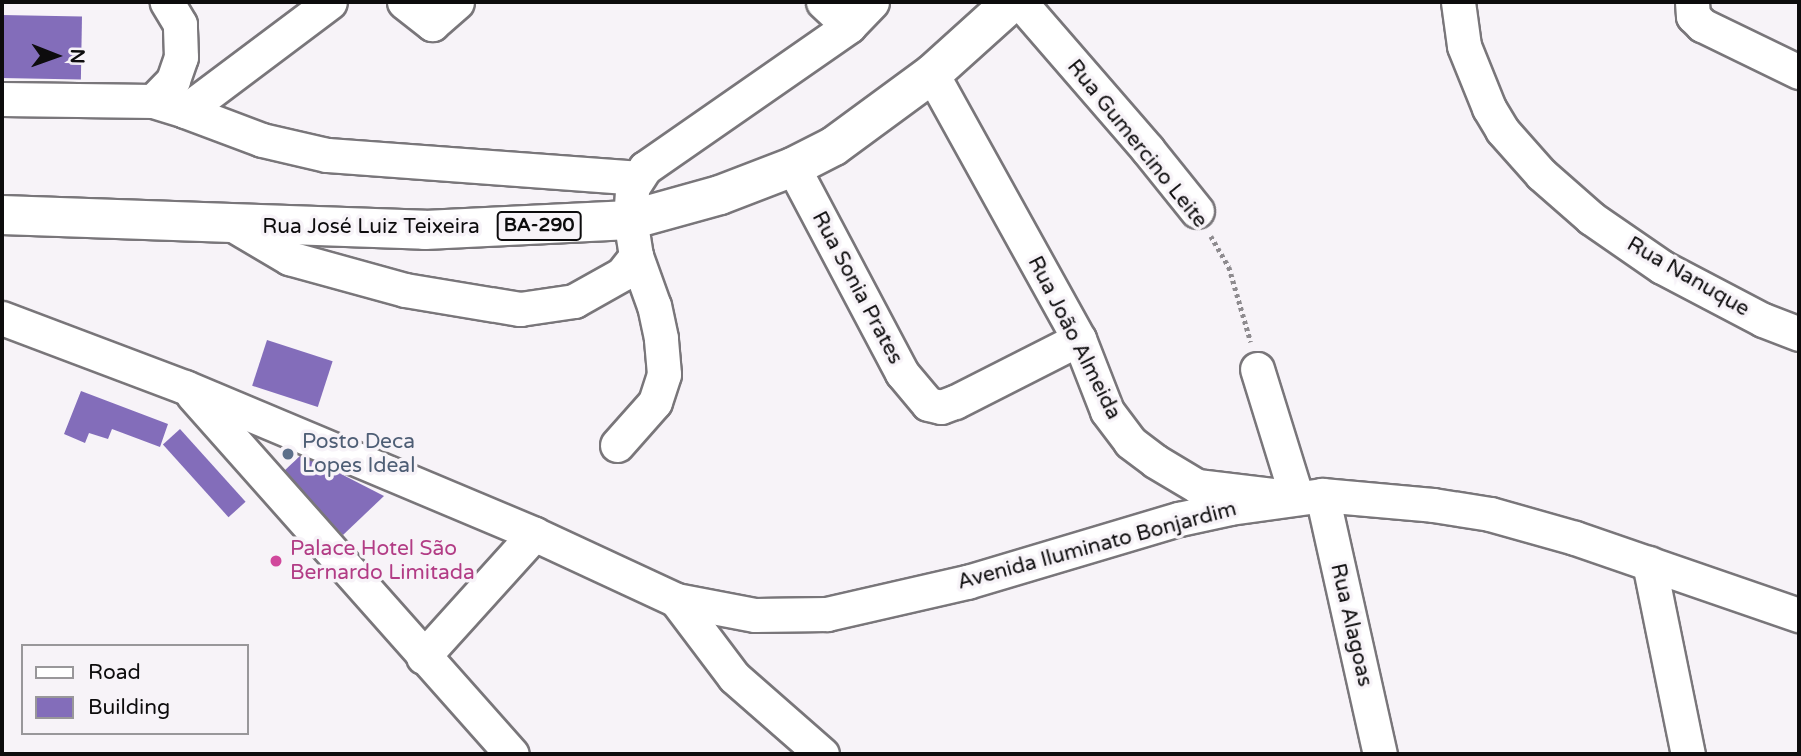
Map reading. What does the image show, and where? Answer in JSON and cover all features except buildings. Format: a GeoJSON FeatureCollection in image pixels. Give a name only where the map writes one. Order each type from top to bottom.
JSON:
{"type":"FeatureCollection","features":[{"type":"Feature","properties":{"kind":"main road","name":"Rua José Luiz Teixeira"},"geometry":{"type":"LineString","coordinates":[[2,215],[235,226],[633,238],[720,195],[793,167],[859,129],[932,74],[1012,2]]}},
{"type":"Feature","properties":{"kind":"street"},"geometry":{"type":"LineString","coordinates":[[153,101],[173,80],[181,57],[180,24],[167,2]]}},
{"type":"Feature","properties":{"kind":"street"},"geometry":{"type":"LineString","coordinates":[[186,111],[330,2]]}},
{"type":"Feature","properties":{"kind":"street"},"geometry":{"type":"LineString","coordinates":[[404,2],[432,24],[457,2]]}},
{"type":"Feature","properties":{"kind":"street"},"geometry":{"type":"LineString","coordinates":[[823,2],[849,26]]}},
{"type":"Feature","properties":{"kind":"street"},"geometry":{"type":"LineString","coordinates":[[617,445],[655,402],[664,374],[661,338],[654,306],[633,238],[632,188],[637,178],[645,168],[849,26],[872,2]]}},
{"type":"Feature","properties":{"kind":"street","name":"Rua Gumercino Leite"},"geometry":{"type":"LineString","coordinates":[[1020,2],[1148,150],[1196,211]]}},
{"type":"Feature","properties":{"kind":"street","name":"Rua Nanuque"},"geometry":{"type":"LineString","coordinates":[[1458,2],[1464,46],[1489,108],[1502,130],[1541,173],[1591,218],[1662,268],[1763,320],[1799,334]]}},
{"type":"Feature","properties":{"kind":"street"},"geometry":{"type":"LineString","coordinates":[[1692,2],[1693,16],[1702,25],[1799,72]]}},
{"type":"Feature","properties":{"kind":"street","name":"Rua João Almeida"},"geometry":{"type":"LineString","coordinates":[[932,74],[1079,339],[1107,411],[1130,442],[1155,461],[1198,486],[1309,497]]}},
{"type":"Feature","properties":{"kind":"street"},"geometry":{"type":"LineString","coordinates":[[2,99],[153,101],[261,140],[327,155],[637,178]]}},
{"type":"Feature","properties":{"kind":"street","name":"Rua Sonia Prates"},"geometry":{"type":"LineString","coordinates":[[793,167],[902,373],[928,404],[940,407],[956,402],[1079,339]]}},
{"type":"Feature","properties":{"kind":"street"},"geometry":{"type":"LineString","coordinates":[[235,226],[289,258],[405,290],[520,309],[575,301],[622,274],[633,238]]}},
{"type":"Feature","properties":{"kind":"street"},"geometry":{"type":"LineString","coordinates":[[2,318],[186,387],[534,534],[676,600],[734,677],[822,754]]}},
{"type":"Feature","properties":{"kind":"street"},"geometry":{"type":"LineString","coordinates":[[1257,369],[1309,497]]}},
{"type":"Feature","properties":{"kind":"street"},"geometry":{"type":"LineString","coordinates":[[186,387],[423,657],[512,754]]}},
{"type":"Feature","properties":{"kind":"street","name":"Avenida Iluminato Bonjardim"},"geometry":{"type":"LineString","coordinates":[[676,600],[755,615],[827,614],[967,582],[1179,519],[1309,497],[1433,505],[1490,514],[1649,563],[1799,615]]}},
{"type":"Feature","properties":{"kind":"street","name":"Rua Alagoas"},"geometry":{"type":"LineString","coordinates":[[1309,497],[1380,754]]}},
{"type":"Feature","properties":{"kind":"street"},"geometry":{"type":"LineString","coordinates":[[423,657],[534,534]]}},
{"type":"Feature","properties":{"kind":"street"},"geometry":{"type":"LineString","coordinates":[[1649,563],[1688,754]]}},
{"type":"Feature","properties":{"kind":"path","name":"Rua Gumercino Leite"},"geometry":{"type":"LineString","coordinates":[[1196,211],[1229,267],[1257,369]]}},
{"type":"Feature","properties":{"kind":"place","name":"Posto Deca Lopes Ideal"},"geometry":{"type":"Point","coordinates":[288,454]}},
{"type":"Feature","properties":{"kind":"place","name":"Palace Hotel São Bernardo Limitada"},"geometry":{"type":"Point","coordinates":[276,561]}}]}
